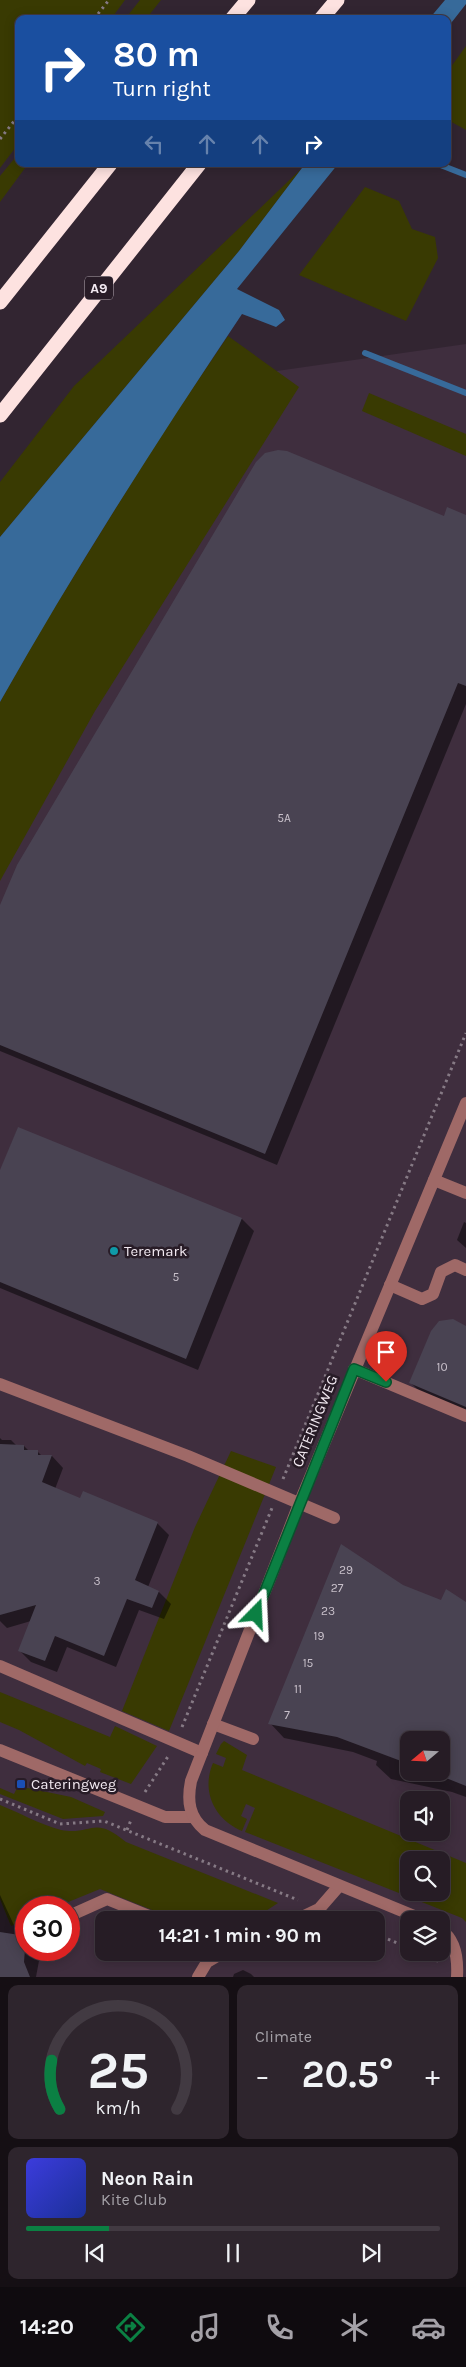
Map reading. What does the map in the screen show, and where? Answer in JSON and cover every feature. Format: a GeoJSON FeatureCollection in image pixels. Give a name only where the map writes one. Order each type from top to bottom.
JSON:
{"type":"FeatureCollection","features":[{"type":"Feature","properties":{"kind":"highway"},"geometry":{"type":"LineString","coordinates":[[235,15],[248,0]]}},
{"type":"Feature","properties":{"kind":"highway"},"geometry":{"type":"LineString","coordinates":[[324,15],[337,0]]}},
{"type":"Feature","properties":{"kind":"highway"},"geometry":{"type":"LineString","coordinates":[[0,302],[108,167]]}},
{"type":"Feature","properties":{"kind":"highway","name":"A9"},"geometry":{"type":"LineString","coordinates":[[0,415],[197,167]]}},
{"type":"Feature","properties":{"kind":"street","name":"CATERINGWEG"},"geometry":{"type":"LineString","coordinates":[[193,1817],[188,1794],[191,1781],[299,1504],[466,1104]]}},
{"type":"Feature","properties":{"kind":"street"},"geometry":{"type":"LineString","coordinates":[[434,1180],[466,1193]]}},
{"type":"Feature","properties":{"kind":"street"},"geometry":{"type":"LineString","coordinates":[[390,1285],[422,1299],[433,1294],[441,1272],[455,1265],[466,1270]]}},
{"type":"Feature","properties":{"kind":"street"},"geometry":{"type":"LineString","coordinates":[[354,1369],[466,1416]]}},
{"type":"Feature","properties":{"kind":"street"},"geometry":{"type":"LineString","coordinates":[[0,1384],[188,1456],[334,1518]]}},
{"type":"Feature","properties":{"kind":"street"},"geometry":{"type":"LineString","coordinates":[[0,1666],[202,1753]]}},
{"type":"Feature","properties":{"kind":"street"},"geometry":{"type":"LineString","coordinates":[[213,1724],[253,1739]]}},
{"type":"Feature","properties":{"kind":"street"},"geometry":{"type":"LineString","coordinates":[[0,1750],[165,1817],[193,1817],[200,1826],[212,1833],[402,1911]]}},
{"type":"Feature","properties":{"kind":"street"},"geometry":{"type":"LineString","coordinates":[[315,1911],[319,1909],[339,1886]]}},
{"type":"Feature","properties":{"kind":"street"},"geometry":{"type":"LineString","coordinates":[[80,1911],[108,1899],[137,1911]]}},
{"type":"Feature","properties":{"kind":"street"},"geometry":{"type":"LineString","coordinates":[[450,1940],[455,1948],[457,1977]]}},
{"type":"Feature","properties":{"kind":"street"},"geometry":{"type":"LineString","coordinates":[[198,1977],[209,1961]]}},
{"type":"Feature","properties":{"kind":"path"},"geometry":{"type":"LineString","coordinates":[[97,15],[109,0]]}},
{"type":"Feature","properties":{"kind":"path"},"geometry":{"type":"LineString","coordinates":[[0,139],[15,120]]}},
{"type":"Feature","properties":{"kind":"path"},"geometry":{"type":"LineString","coordinates":[[142,1797],[175,1742],[466,1033]]}},
{"type":"Feature","properties":{"kind":"path"},"geometry":{"type":"LineString","coordinates":[[0,1799],[60,1824],[99,1820],[118,1824],[127,1830],[324,1911]]}},
{"type":"Feature","properties":{"kind":"path"},"geometry":{"type":"LineString","coordinates":[[127,1830],[132,1817]]}},
{"type":"Feature","properties":{"kind":"path"},"geometry":{"type":"LineString","coordinates":[[385,1938],[400,1944]]}},
{"type":"Feature","properties":{"kind":"shaded area"},"geometry":{"type":"Polygon","coordinates":[[[0,0],[125,0],[114,15],[15,15],[15,148],[0,168],[0,0]]]}},
{"type":"Feature","properties":{"kind":"shaded area"},"geometry":{"type":"Polygon","coordinates":[[[140,0],[161,0],[149,15],[128,15],[140,0]]]}},
{"type":"Feature","properties":{"kind":"shaded area"},"geometry":{"type":"Polygon","coordinates":[[[466,46],[466,130],[451,122],[451,67],[466,46]]]}},
{"type":"Feature","properties":{"kind":"shaded area"},"geometry":{"type":"Polygon","coordinates":[[[15,158],[15,167],[26,167],[0,202],[0,176],[15,158]]]}},
{"type":"Feature","properties":{"kind":"shaded area"},"geometry":{"type":"Polygon","coordinates":[[[302,168],[239,251],[0,537],[0,482],[74,386],[302,168]]]}},
{"type":"Feature","properties":{"kind":"shaded area"},"geometry":{"type":"Polygon","coordinates":[[[365,187],[399,201],[412,229],[435,237],[438,258],[406,321],[299,275],[365,187]]]}},
{"type":"Feature","properties":{"kind":"shaded area"},"geometry":{"type":"Polygon","coordinates":[[[228,336],[299,387],[95,711],[0,881],[0,702],[45,623],[159,438],[228,336]]]}},
{"type":"Feature","properties":{"kind":"shaded area"},"geometry":{"type":"Polygon","coordinates":[[[466,344],[466,1977],[0,1977],[0,742],[228,378],[466,344]]]}},
{"type":"Feature","properties":{"kind":"shaded area"},"geometry":{"type":"Polygon","coordinates":[[[369,393],[466,434],[466,456],[362,411],[369,393]]]}},
{"type":"Feature","properties":{"kind":"shaded area"},"geometry":{"type":"Polygon","coordinates":[[[231,1451],[276,1467],[169,1731],[122,1711],[195,1527],[231,1451]]]}},
{"type":"Feature","properties":{"kind":"shaded area"},"geometry":{"type":"Polygon","coordinates":[[[0,1692],[110,1737],[115,1726],[157,1746],[131,1784],[100,1772],[101,1769],[87,1763],[85,1766],[19,1730],[0,1722],[0,1692]]]}},
{"type":"Feature","properties":{"kind":"shaded area"},"geometry":{"type":"Polygon","coordinates":[[[224,1741],[247,1755],[242,1770],[400,1836],[400,1841],[413,1841],[437,1851],[400,1851],[400,1893],[245,1832],[255,1808],[246,1804],[241,1816],[247,1819],[242,1831],[224,1819],[212,1803],[209,1784],[213,1763],[223,1767],[226,1758],[216,1754],[224,1741]]]}},
{"type":"Feature","properties":{"kind":"shaded area"},"geometry":{"type":"Polygon","coordinates":[[[18,1786],[71,1797],[105,1812],[103,1816],[63,1819],[0,1794],[0,1788],[14,1794],[18,1786]]]}},
{"type":"Feature","properties":{"kind":"shaded area"},"geometry":{"type":"Polygon","coordinates":[[[0,1805],[61,1830],[71,1831],[99,1827],[106,1829],[126,1842],[278,1903],[266,1911],[155,1911],[100,1889],[80,1897],[15,1896],[15,1924],[11,1926],[0,1899],[0,1805]]]}},
{"type":"Feature","properties":{"kind":"shaded area"},"geometry":{"type":"Polygon","coordinates":[[[450,1856],[466,1863],[466,1922],[462,1918],[450,1913],[450,1911],[444,1911],[419,1901],[450,1901],[450,1856]]]}},
{"type":"Feature","properties":{"kind":"water"},"geometry":{"type":"Polygon","coordinates":[[[445,0],[466,0],[466,4],[451,23],[451,15],[432,15],[445,0]]]}},
{"type":"Feature","properties":{"kind":"water"},"geometry":{"type":"Polygon","coordinates":[[[303,167],[336,167],[237,289],[279,310],[285,320],[276,327],[242,314],[117,506],[0,702],[0,537],[239,251],[303,167]]]}},
{"type":"Feature","properties":{"kind":"building"},"geometry":{"type":"Polygon","coordinates":[[[278,450],[287,451],[444,516],[447,507],[466,515],[466,686],[458,683],[265,1154],[0,1045],[0,905],[17,865],[256,462],[265,453],[278,450]]]}},
{"type":"Feature","properties":{"kind":"building","name":"Teremark"},"geometry":{"type":"Polygon","coordinates":[[[18,1127],[242,1218],[186,1359],[0,1282],[0,1170],[18,1127]]]}},
{"type":"Feature","properties":{"kind":"building"},"geometry":{"type":"Polygon","coordinates":[[[453,1319],[466,1326],[466,1407],[409,1383],[431,1331],[439,1321],[453,1319]]]}},
{"type":"Feature","properties":{"kind":"building"},"geometry":{"type":"Polygon","coordinates":[[[0,1444],[24,1445],[24,1450],[38,1450],[38,1455],[52,1455],[42,1482],[80,1498],[83,1491],[158,1522],[135,1580],[159,1591],[152,1608],[127,1599],[104,1656],[55,1636],[45,1661],[18,1651],[36,1605],[0,1615],[0,1444]]]}},
{"type":"Feature","properties":{"kind":"building"},"geometry":{"type":"Polygon","coordinates":[[[341,1544],[403,1585],[441,1600],[446,1589],[466,1602],[466,1786],[450,1780],[450,1731],[400,1731],[400,1761],[337,1737],[268,1724],[341,1544]]]}},
{"type":"Feature","properties":{"kind":"building"},"geometry":{"type":"Polygon","coordinates":[[[0,1932],[15,1934],[15,1961],[24,1961],[30,1977],[0,1977],[0,1932]]]}},
{"type":"Feature","properties":{"kind":"waterway"},"geometry":{"type":"LineString","coordinates":[[446,167],[466,175]]}},
{"type":"Feature","properties":{"kind":"waterway"},"geometry":{"type":"LineString","coordinates":[[365,353],[466,393]]}},
{"type":"Feature","properties":{"kind":"place","name":"Teremark"},"geometry":{"type":"Point","coordinates":[114,1251]}},
{"type":"Feature","properties":{"kind":"place","name":"Cateringweg"},"geometry":{"type":"Point","coordinates":[21,1784]}},
{"type":"Feature","properties":{"kind":"route"},"geometry":{"type":"LineString","coordinates":[[256,1614],[354,1369],[386,1382]]}}]}
